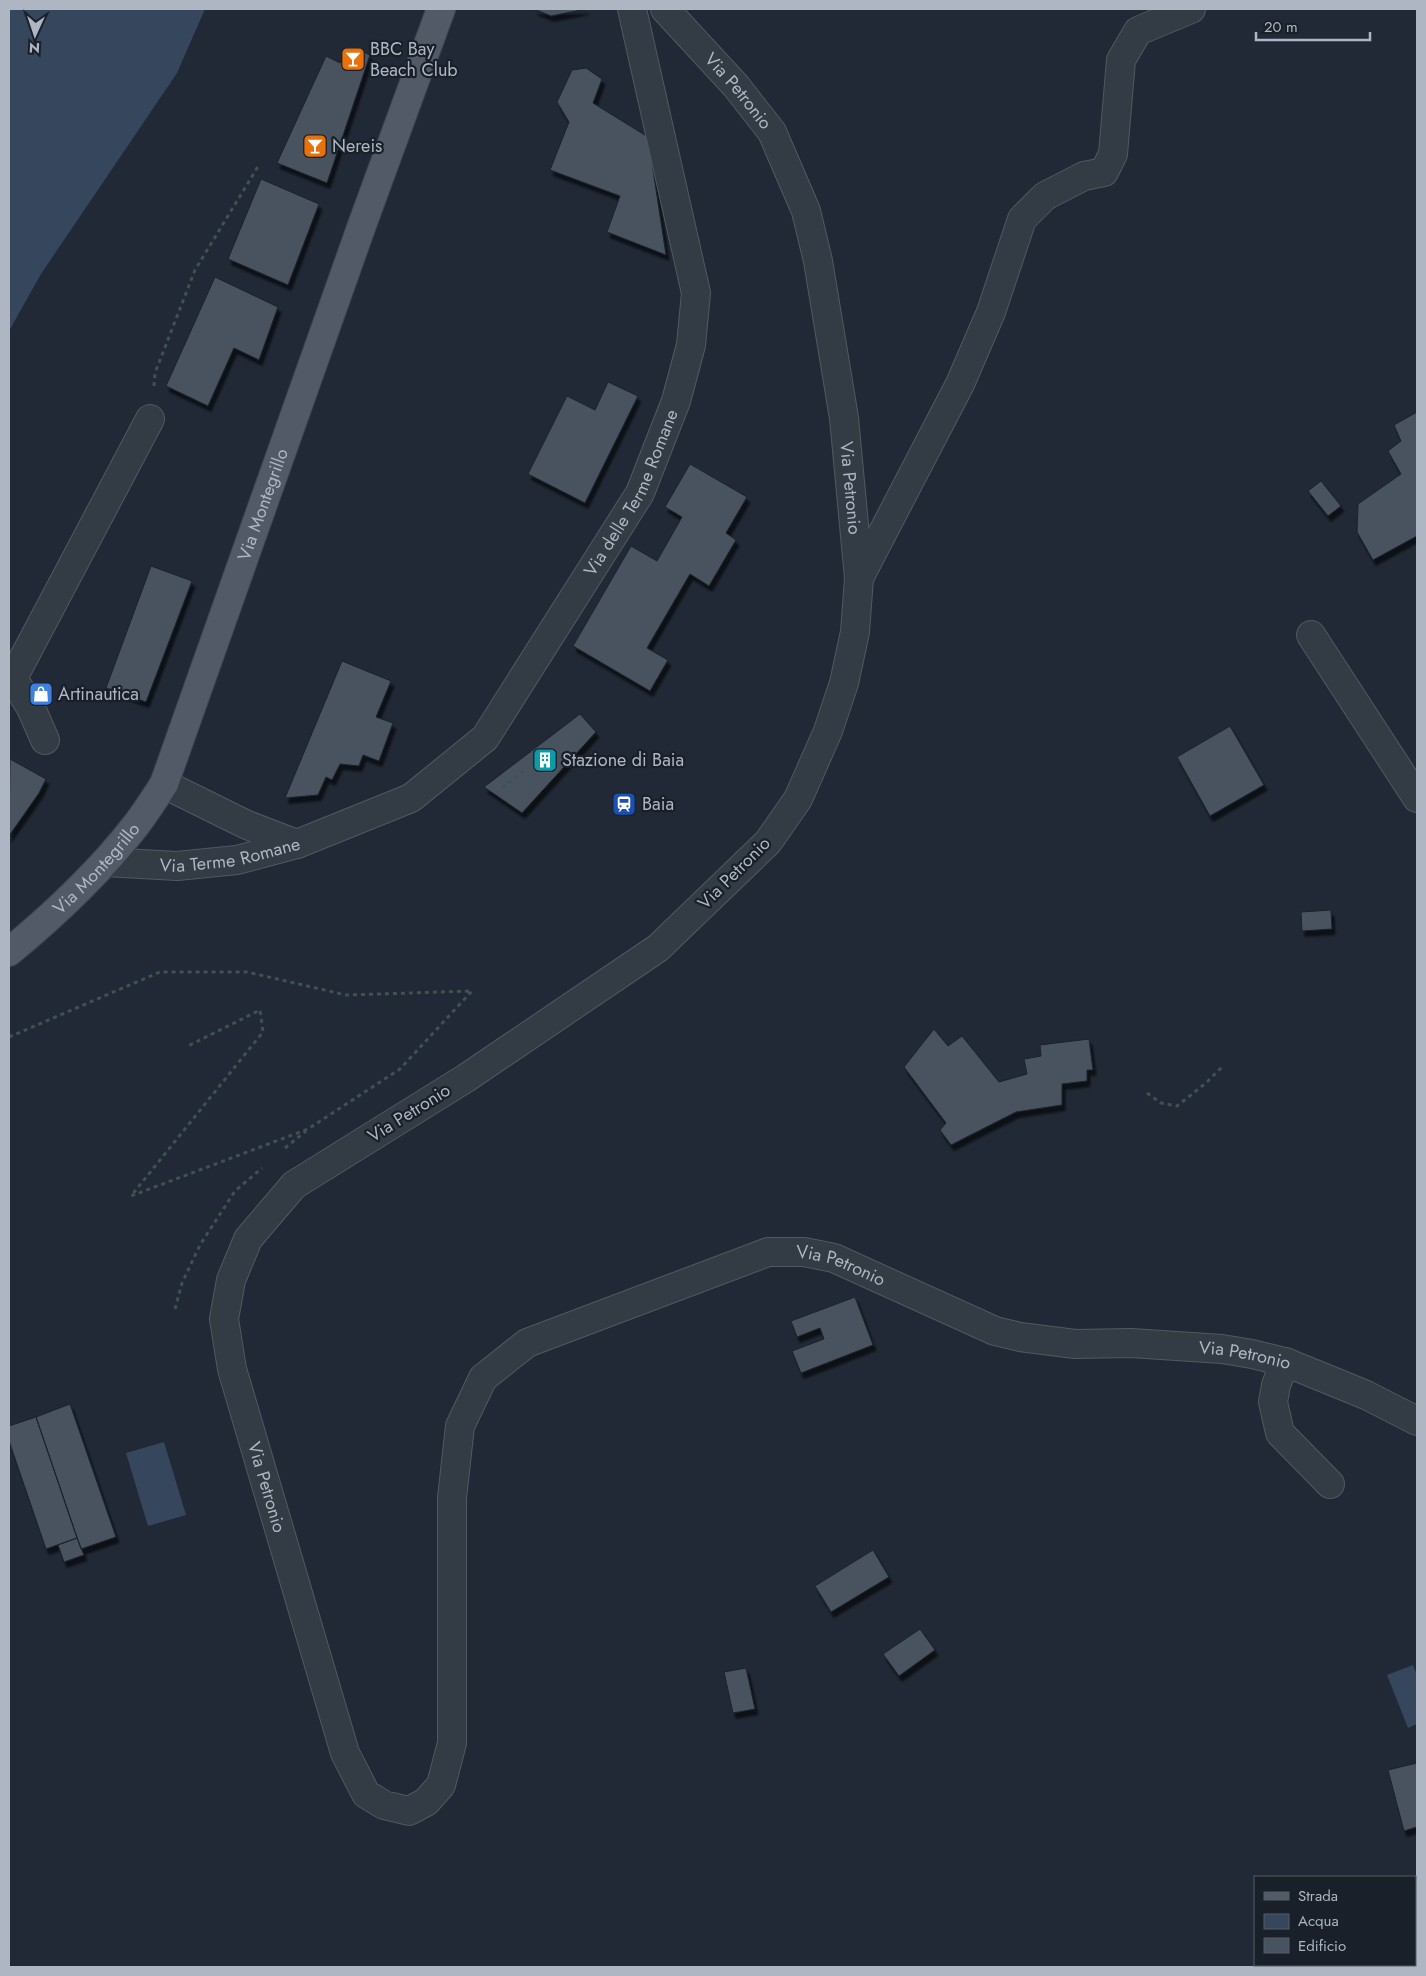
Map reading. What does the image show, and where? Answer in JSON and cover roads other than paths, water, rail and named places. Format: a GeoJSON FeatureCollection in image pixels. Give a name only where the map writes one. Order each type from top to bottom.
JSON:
{"type":"FeatureCollection","features":[{"type":"Feature","properties":{"kind":"main road","name":"Via Montegrillo"},"geometry":{"type":"LineString","coordinates":[[9,952],[43,923],[105,862],[137,824],[164,784],[441,9]]}},
{"type":"Feature","properties":{"kind":"street","name":"Via delle Terme Romane"},"geometry":{"type":"LineString","coordinates":[[298,844],[412,798],[486,738],[640,493],[676,401],[692,345],[696,293],[632,9]]}},
{"type":"Feature","properties":{"kind":"street","name":"Via Petronio"},"geometry":{"type":"LineString","coordinates":[[665,9],[736,86],[772,132],[806,211],[818,261],[844,418],[859,578],[855,632],[844,683],[828,731],[798,799],[768,842],[658,948],[466,1078],[294,1185],[248,1239],[231,1280],[224,1319],[232,1369],[345,1753],[366,1794],[384,1806],[409,1811],[426,1802],[441,1785],[452,1743],[452,1498],[460,1426],[483,1378],[527,1343],[768,1252],[804,1252],[834,1258],[995,1331],[1020,1337],[1074,1344],[1131,1343],[1222,1349],[1285,1362],[1366,1395],[1417,1421]]}},
{"type":"Feature","properties":{"kind":"street"},"geometry":{"type":"LineString","coordinates":[[859,578],[960,384],[991,312],[1022,219],[1045,196],[1084,176],[1104,172],[1113,154],[1121,60],[1138,31],[1191,9]]}},
{"type":"Feature","properties":{"kind":"street"},"geometry":{"type":"LineString","coordinates":[[45,740],[31,708],[13,678],[150,419]]}},
{"type":"Feature","properties":{"kind":"street"},"geometry":{"type":"LineString","coordinates":[[1311,635],[1417,798]]}},
{"type":"Feature","properties":{"kind":"street","name":"Via Terme Romane"},"geometry":{"type":"LineString","coordinates":[[164,784],[247,825],[298,844]]}},
{"type":"Feature","properties":{"kind":"street","name":"Via Terme Romane"},"geometry":{"type":"LineString","coordinates":[[105,862],[177,866],[237,860],[298,844]]}},
{"type":"Feature","properties":{"kind":"street"},"geometry":{"type":"LineString","coordinates":[[1285,1362],[1276,1385],[1273,1402],[1280,1433],[1330,1484]]}},
{"type":"Feature","properties":{"kind":"water"},"geometry":{"type":"Polygon","coordinates":[[[9,9],[205,9],[177,73],[41,274],[9,331],[9,9]]]}},
{"type":"Feature","properties":{"kind":"water"},"geometry":{"type":"Polygon","coordinates":[[[164,1442],[186,1515],[148,1526],[126,1453],[164,1442]]]}},
{"type":"Feature","properties":{"kind":"water"},"geometry":{"type":"Polygon","coordinates":[[[1413,1665],[1417,1675],[1417,1724],[1408,1728],[1387,1675],[1413,1665]]]}},
{"type":"Feature","properties":{"kind":"place","name":"BBC Bay Beach Club"},"geometry":{"type":"Point","coordinates":[353,59]}},
{"type":"Feature","properties":{"kind":"place","name":"Nereis"},"geometry":{"type":"Point","coordinates":[315,146]}},
{"type":"Feature","properties":{"kind":"place","name":"Artinautica"},"geometry":{"type":"Point","coordinates":[41,694]}},
{"type":"Feature","properties":{"kind":"place","name":"Stazione di Baia"},"geometry":{"type":"Point","coordinates":[545,760]}},
{"type":"Feature","properties":{"kind":"place","name":"Baia"},"geometry":{"type":"Point","coordinates":[624,804]}}]}
